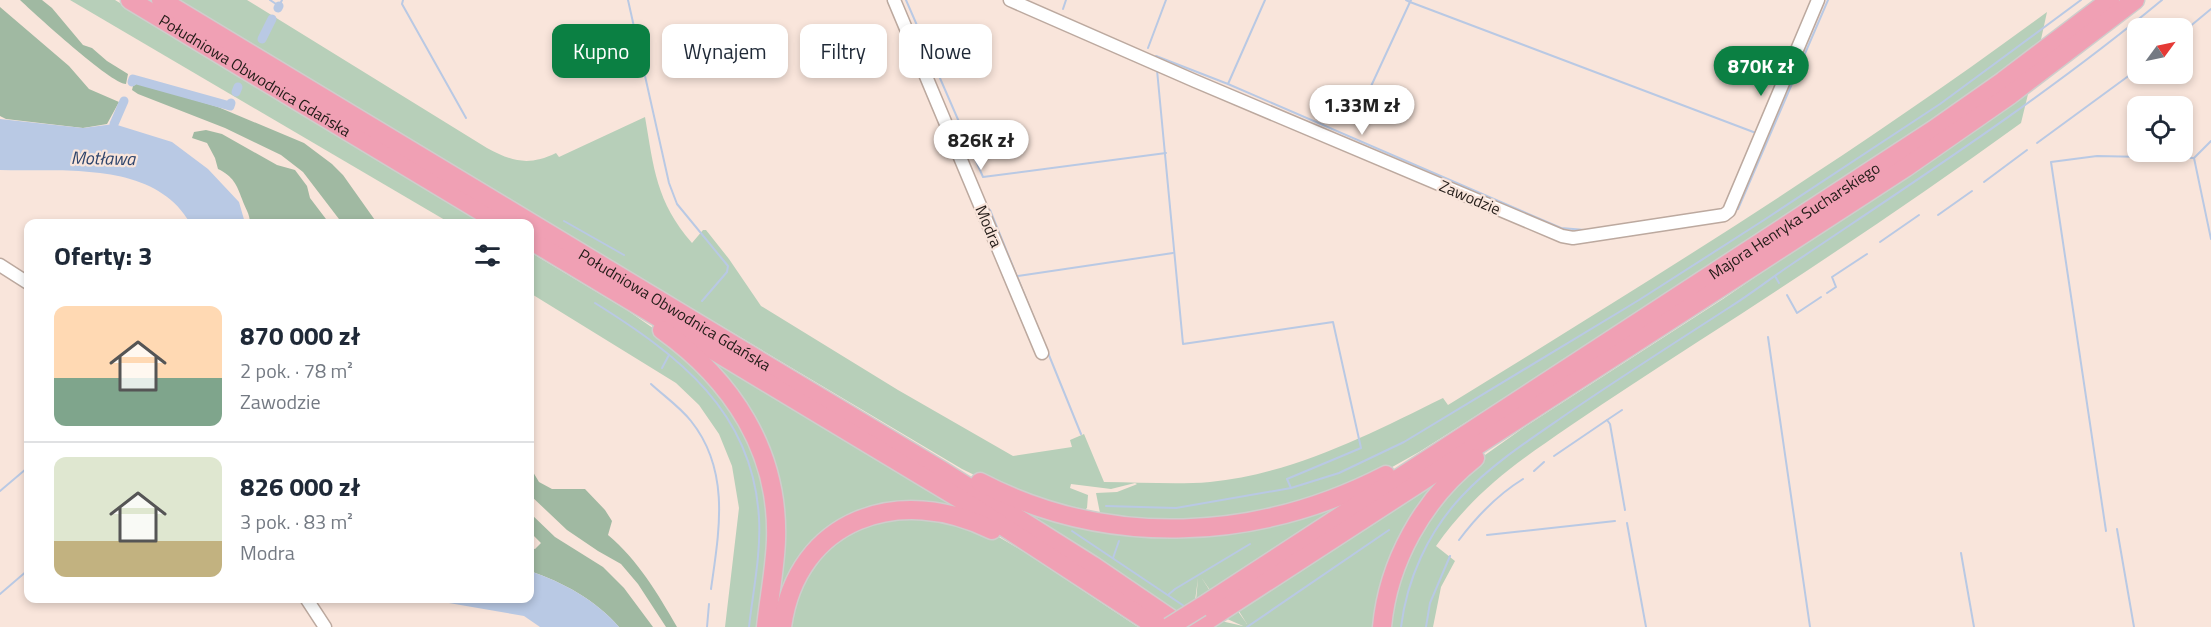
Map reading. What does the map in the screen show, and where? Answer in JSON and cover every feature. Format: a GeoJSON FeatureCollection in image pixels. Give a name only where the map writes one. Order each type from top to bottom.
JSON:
{"type":"FeatureCollection","features":[{"type":"Feature","properties":{"kind":"highway","name":"Południowa Obwodnica Gdańska"},"geometry":{"type":"LineString","coordinates":[[130,0],[494,219]]}},
{"type":"Feature","properties":{"kind":"highway","name":"Południowa Obwodnica Gdańska"},"geometry":{"type":"LineString","coordinates":[[161,0],[525,219]]}},
{"type":"Feature","properties":{"kind":"highway","name":"Majora Henryka Sucharskiego"},"geometry":{"type":"LineString","coordinates":[[1207,611],[1472,431],[1933,130],[2003,81],[2110,0]]}},
{"type":"Feature","properties":{"kind":"highway","name":"Majora Henryka Sucharskiego"},"geometry":{"type":"LineString","coordinates":[[1523,416],[1905,168],[2010,95],[2135,0]]}},
{"type":"Feature","properties":{"kind":"highway","name":"Południowa Obwodnica Gdańska"},"geometry":{"type":"LineString","coordinates":[[534,225],[892,440],[1092,565],[1184,627]]}},
{"type":"Feature","properties":{"kind":"highway","name":"Południowa Obwodnica Gdańska"},"geometry":{"type":"LineString","coordinates":[[534,242],[1041,550],[1157,627]]}},
{"type":"Feature","properties":{"kind":"highway"},"geometry":{"type":"LineString","coordinates":[[609,288],[628,308],[669,336],[709,370],[733,398],[753,432],[769,477],[776,518],[774,562],[766,627]]}},
{"type":"Feature","properties":{"kind":"highway"},"geometry":{"type":"LineString","coordinates":[[1169,627],[1207,611],[1523,416]]}},
{"type":"Feature","properties":{"kind":"highway"},"geometry":{"type":"LineString","coordinates":[[1382,627],[1394,571],[1400,555],[1423,515],[1452,478],[1523,416]]}},
{"type":"Feature","properties":{"kind":"highway"},"geometry":{"type":"LineString","coordinates":[[892,440],[921,450],[987,486],[1038,507],[1109,524],[1179,529],[1242,523],[1305,510],[1370,483],[1405,465],[1447,438],[1472,431]]}},
{"type":"Feature","properties":{"kind":"highway"},"geometry":{"type":"LineString","coordinates":[[782,627],[787,599],[807,560],[822,543],[850,525],[877,514],[907,509],[928,510],[962,518],[1013,541],[1041,550]]}},
{"type":"Feature","properties":{"kind":"highway"},"geometry":{"type":"LineString","coordinates":[[1197,627],[1207,611]]}},
{"type":"Feature","properties":{"kind":"street","name":"Modra"},"geometry":{"type":"LineString","coordinates":[[894,0],[1042,353]]}},
{"type":"Feature","properties":{"kind":"street","name":"Zawodzie"},"geometry":{"type":"LineString","coordinates":[[1011,0],[1205,86],[1562,236],[1573,238],[1724,215],[1729,211],[1818,0]]}},
{"type":"Feature","properties":{"kind":"street"},"geometry":{"type":"LineString","coordinates":[[0,266],[24,281]]}},
{"type":"Feature","properties":{"kind":"street"},"geometry":{"type":"LineString","coordinates":[[309,603],[325,627]]}},
{"type":"Feature","properties":{"kind":"green space"},"geometry":{"type":"Polygon","coordinates":[[[20,0],[42,0],[52,8],[83,45],[92,48],[128,74],[126,84],[105,73],[20,0]]]}},
{"type":"Feature","properties":{"kind":"green space"},"geometry":{"type":"Polygon","coordinates":[[[70,0],[115,0],[475,219],[443,219],[70,0]]]}},
{"type":"Feature","properties":{"kind":"green space"},"geometry":{"type":"Polygon","coordinates":[[[177,0],[247,0],[487,148],[505,157],[521,161],[537,160],[556,153],[559,157],[645,117],[658,184],[680,228],[692,243],[703,230],[706,230],[761,306],[898,390],[1013,456],[1072,447],[1070,440],[1084,434],[1104,482],[1171,483],[1210,482],[1271,471],[1359,438],[1443,398],[1448,405],[1827,166],[2047,12],[2040,44],[1935,119],[1653,304],[1419,452],[1369,480],[1304,505],[1171,525],[1100,513],[1096,493],[1117,492],[1137,484],[1135,483],[1111,489],[1071,484],[1070,488],[1088,495],[1087,508],[1081,513],[997,486],[962,469],[609,261],[177,0]]]}},
{"type":"Feature","properties":{"kind":"green space"},"geometry":{"type":"Polygon","coordinates":[[[0,7],[69,66],[89,89],[119,102],[107,124],[83,128],[6,119],[0,116],[0,7]]]}},
{"type":"Feature","properties":{"kind":"green space"},"geometry":{"type":"Polygon","coordinates":[[[138,83],[218,107],[304,143],[343,175],[374,219],[339,219],[303,172],[281,155],[225,128],[138,94],[132,90],[133,86],[138,83]]]}},
{"type":"Feature","properties":{"kind":"green space"},"geometry":{"type":"Polygon","coordinates":[[[2029,90],[2021,123],[1781,288],[1586,415],[1497,479],[1466,509],[1436,546],[1455,561],[1441,587],[1433,627],[1387,627],[1414,537],[1478,460],[1526,426],[1723,299],[2029,90]]]}},
{"type":"Feature","properties":{"kind":"green space"},"geometry":{"type":"Polygon","coordinates":[[[206,130],[222,134],[277,165],[295,170],[307,186],[310,198],[326,219],[249,219],[234,181],[218,169],[207,143],[192,138],[194,132],[206,130]]]}},
{"type":"Feature","properties":{"kind":"green space"},"geometry":{"type":"Polygon","coordinates":[[[534,254],[627,310],[660,333],[720,389],[756,455],[770,521],[761,627],[725,627],[739,508],[732,466],[719,434],[699,405],[676,383],[534,295],[534,254]]]}},
{"type":"Feature","properties":{"kind":"green space"},"geometry":{"type":"Polygon","coordinates":[[[706,355],[957,507],[922,502],[892,503],[838,524],[776,627],[778,496],[706,355]]]}},
{"type":"Feature","properties":{"kind":"green space"},"geometry":{"type":"Polygon","coordinates":[[[1469,457],[1435,492],[1379,627],[1196,627],[1003,499],[1163,532],[1369,489],[1212,593],[1201,577],[1210,591],[1196,601],[1198,578],[1195,601],[1221,621],[1243,626],[1225,618],[1237,610],[1247,624],[1237,608],[1469,457]]]}},
{"type":"Feature","properties":{"kind":"green space"},"geometry":{"type":"Polygon","coordinates":[[[534,474],[539,482],[552,489],[585,489],[605,510],[612,521],[608,535],[638,566],[677,627],[666,627],[638,584],[621,564],[567,530],[534,499],[534,474]]]}},
{"type":"Feature","properties":{"kind":"green space"},"geometry":{"type":"Polygon","coordinates":[[[914,512],[997,536],[1138,627],[788,627],[802,579],[842,535],[914,512]]]}},
{"type":"Feature","properties":{"kind":"green space"},"geometry":{"type":"Polygon","coordinates":[[[534,517],[555,537],[603,567],[624,588],[653,627],[619,627],[589,600],[534,573],[534,549],[541,543],[534,536],[534,517]]]}},
{"type":"Feature","properties":{"kind":"water","name":"Motława"},"geometry":{"type":"Polygon","coordinates":[[[0,119],[83,128],[114,124],[172,142],[208,169],[239,202],[244,219],[187,219],[174,203],[154,188],[130,179],[78,171],[0,170],[0,119]]]}},
{"type":"Feature","properties":{"kind":"water"},"geometry":{"type":"Polygon","coordinates":[[[534,573],[589,600],[619,627],[540,627],[524,616],[449,603],[534,603],[534,573]]]}},
{"type":"Feature","properties":{"kind":"waterway"},"geometry":{"type":"LineString","coordinates":[[270,0],[279,6],[282,0]]}},
{"type":"Feature","properties":{"kind":"waterway"},"geometry":{"type":"LineString","coordinates":[[403,0],[402,4],[466,118]]}},
{"type":"Feature","properties":{"kind":"waterway"},"geometry":{"type":"LineString","coordinates":[[628,0],[669,183],[677,204],[728,266],[727,272],[702,301]]}},
{"type":"Feature","properties":{"kind":"waterway"},"geometry":{"type":"LineString","coordinates":[[906,0],[983,177],[1166,153]]}},
{"type":"Feature","properties":{"kind":"waterway"},"geometry":{"type":"LineString","coordinates":[[1063,9],[1066,0]]}},
{"type":"Feature","properties":{"kind":"waterway"},"geometry":{"type":"LineString","coordinates":[[1148,48],[1166,0]]}},
{"type":"Feature","properties":{"kind":"waterway"},"geometry":{"type":"LineString","coordinates":[[1156,56],[1228,84],[1265,0]]}},
{"type":"Feature","properties":{"kind":"waterway"},"geometry":{"type":"LineString","coordinates":[[1406,0],[1410,2],[1411,0]]}},
{"type":"Feature","properties":{"kind":"waterway"},"geometry":{"type":"LineString","coordinates":[[1738,209],[1828,0]]}},
{"type":"Feature","properties":{"kind":"waterway"},"geometry":{"type":"LineString","coordinates":[[1106,506],[1176,508],[1291,488],[1339,473],[1404,442],[1639,300],[1764,220],[1940,104],[2081,0]]}},
{"type":"Feature","properties":{"kind":"waterway"},"geometry":{"type":"LineString","coordinates":[[1401,627],[1408,591],[1429,541],[1462,496],[1496,464],[2027,104],[2162,0]]}},
{"type":"Feature","properties":{"kind":"waterway"},"geometry":{"type":"LineString","coordinates":[[1354,123],[1410,2],[1756,133]]}},
{"type":"Feature","properties":{"kind":"waterway"},"geometry":{"type":"LineString","coordinates":[[2193,24],[2211,9]]}},
{"type":"Feature","properties":{"kind":"waterway"},"geometry":{"type":"LineString","coordinates":[[262,39],[272,19]]}},
{"type":"Feature","properties":{"kind":"waterway"},"geometry":{"type":"LineString","coordinates":[[1157,70],[1183,344],[1333,322],[1361,448],[1287,479],[1291,488]]}},
{"type":"Feature","properties":{"kind":"waterway"},"geometry":{"type":"LineString","coordinates":[[2037,143],[2127,77]]}},
{"type":"Feature","properties":{"kind":"waterway"},"geometry":{"type":"LineString","coordinates":[[132,82],[133,79],[230,106],[231,103]]}},
{"type":"Feature","properties":{"kind":"waterway"},"geometry":{"type":"LineString","coordinates":[[1228,84],[1561,228],[1585,230]]}},
{"type":"Feature","properties":{"kind":"waterway"},"geometry":{"type":"LineString","coordinates":[[236,92],[238,87]]}},
{"type":"Feature","properties":{"kind":"waterway"},"geometry":{"type":"LineString","coordinates":[[114,124],[124,101]]}},
{"type":"Feature","properties":{"kind":"waterway"},"geometry":{"type":"LineString","coordinates":[[2211,141],[2194,158],[2211,239]]}},
{"type":"Feature","properties":{"kind":"waterway"},"geometry":{"type":"LineString","coordinates":[[1984,182],[2027,150]]}},
{"type":"Feature","properties":{"kind":"waterway"},"geometry":{"type":"LineString","coordinates":[[2106,531],[2051,162],[2097,156],[2194,158]]}},
{"type":"Feature","properties":{"kind":"waterway"},"geometry":{"type":"LineString","coordinates":[[1938,215],[1972,191]]}},
{"type":"Feature","properties":{"kind":"waterway"},"geometry":{"type":"LineString","coordinates":[[990,210],[1081,434]]}},
{"type":"Feature","properties":{"kind":"waterway"},"geometry":{"type":"LineString","coordinates":[[1880,242],[1919,215]]}},
{"type":"Feature","properties":{"kind":"waterway"},"geometry":{"type":"LineString","coordinates":[[564,221],[624,255]]}},
{"type":"Feature","properties":{"kind":"waterway"},"geometry":{"type":"LineString","coordinates":[[1018,276],[1173,253]]}},
{"type":"Feature","properties":{"kind":"waterway"},"geometry":{"type":"LineString","coordinates":[[1827,293],[1836,287],[1832,277],[1867,254]]}},
{"type":"Feature","properties":{"kind":"waterway"},"geometry":{"type":"LineString","coordinates":[[1775,276],[1779,283]]}},
{"type":"Feature","properties":{"kind":"waterway"},"geometry":{"type":"LineString","coordinates":[[1787,295],[1797,313],[1821,297]]}},
{"type":"Feature","properties":{"kind":"waterway"},"geometry":{"type":"LineString","coordinates":[[595,303],[655,343],[682,366],[706,390],[726,417],[743,447],[754,480],[759,518],[758,559],[749,627]]}},
{"type":"Feature","properties":{"kind":"waterway"},"geometry":{"type":"LineString","coordinates":[[1768,337],[1810,627]]}},
{"type":"Feature","properties":{"kind":"waterway"},"geometry":{"type":"LineString","coordinates":[[662,368],[669,355]]}},
{"type":"Feature","properties":{"kind":"waterway"},"geometry":{"type":"LineString","coordinates":[[651,384],[691,421],[704,440],[712,460],[717,481],[719,524],[711,589]]}},
{"type":"Feature","properties":{"kind":"waterway"},"geometry":{"type":"LineString","coordinates":[[1622,410],[1607,420],[1610,424],[1625,510]]}},
{"type":"Feature","properties":{"kind":"waterway"},"geometry":{"type":"LineString","coordinates":[[1554,456],[1607,420]]}},
{"type":"Feature","properties":{"kind":"waterway"},"geometry":{"type":"LineString","coordinates":[[1534,471],[1544,462]]}},
{"type":"Feature","properties":{"kind":"waterway"},"geometry":{"type":"LineString","coordinates":[[0,491],[24,471]]}},
{"type":"Feature","properties":{"kind":"waterway"},"geometry":{"type":"LineString","coordinates":[[1459,540],[1488,506],[1523,479]]}},
{"type":"Feature","properties":{"kind":"waterway"},"geometry":{"type":"LineString","coordinates":[[1487,535],[1615,521]]}},
{"type":"Feature","properties":{"kind":"waterway"},"geometry":{"type":"LineString","coordinates":[[1627,523],[1646,627]]}},
{"type":"Feature","properties":{"kind":"waterway"},"geometry":{"type":"LineString","coordinates":[[2117,529],[2134,627]]}},
{"type":"Feature","properties":{"kind":"waterway"},"geometry":{"type":"LineString","coordinates":[[1247,627],[1389,530]]}},
{"type":"Feature","properties":{"kind":"waterway"},"geometry":{"type":"LineString","coordinates":[[1072,531],[1187,608]]}},
{"type":"Feature","properties":{"kind":"waterway"},"geometry":{"type":"LineString","coordinates":[[1113,558],[1119,541]]}},
{"type":"Feature","properties":{"kind":"waterway"},"geometry":{"type":"LineString","coordinates":[[1168,595],[1250,544]]}},
{"type":"Feature","properties":{"kind":"waterway"},"geometry":{"type":"LineString","coordinates":[[1961,553],[1974,627]]}},
{"type":"Feature","properties":{"kind":"waterway"},"geometry":{"type":"LineString","coordinates":[[1426,627],[1430,603],[1450,556]]}},
{"type":"Feature","properties":{"kind":"waterway"},"geometry":{"type":"LineString","coordinates":[[0,594],[24,573]]}},
{"type":"Feature","properties":{"kind":"waterway"},"geometry":{"type":"LineString","coordinates":[[707,627],[709,604]]}}]}
